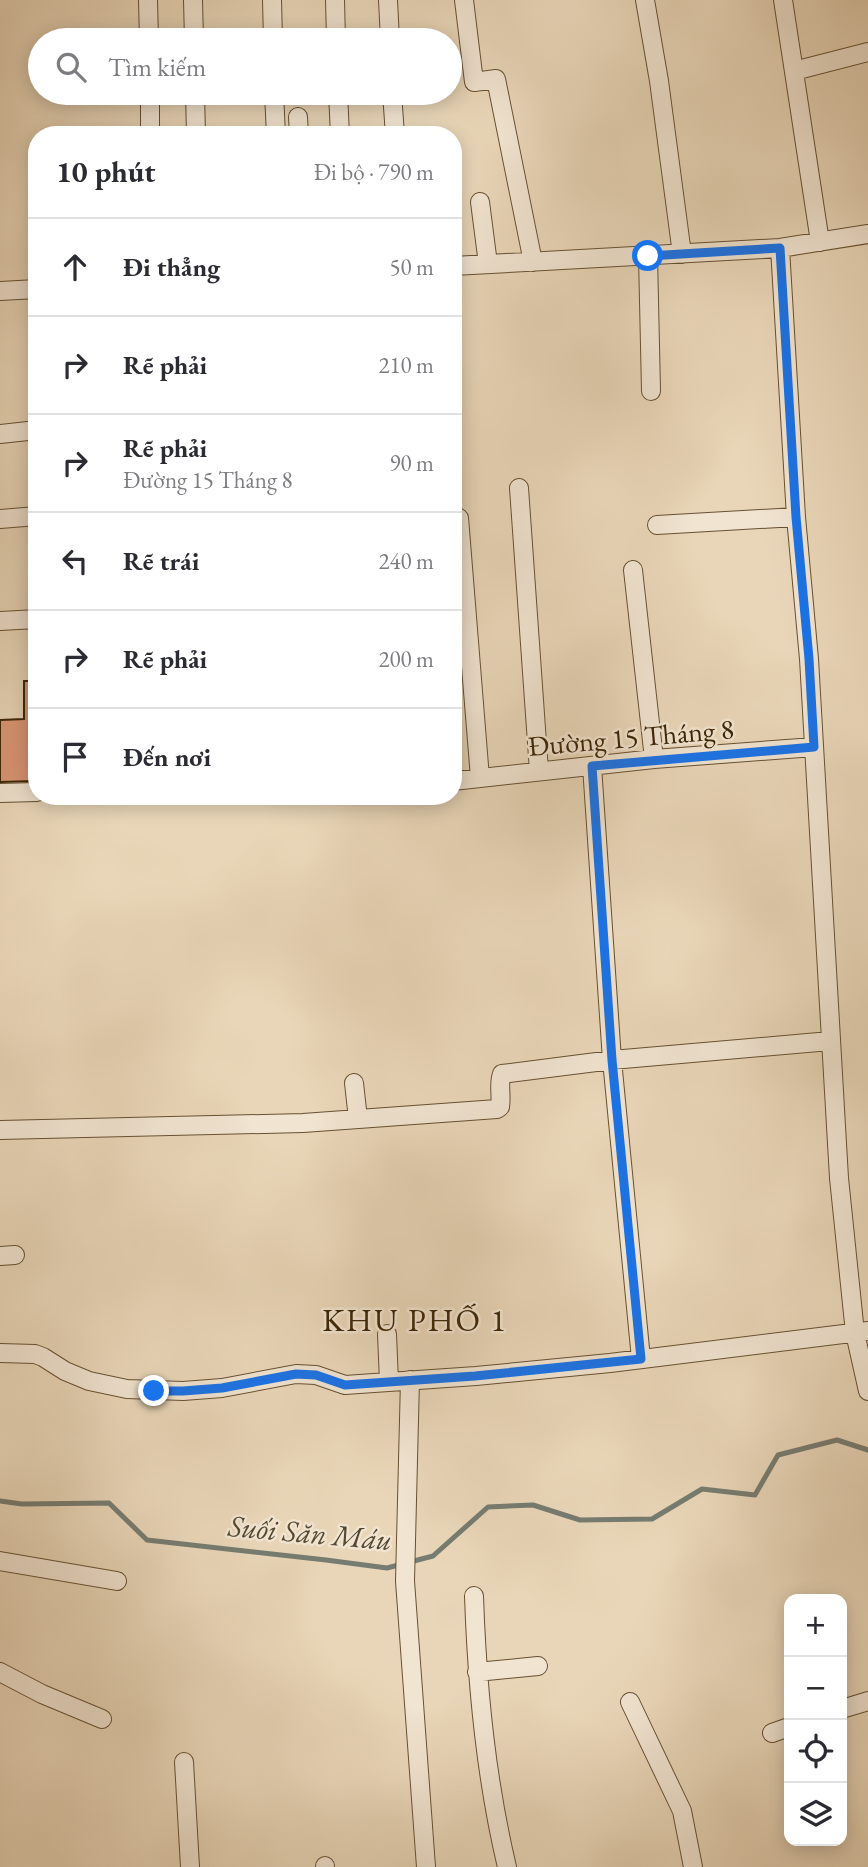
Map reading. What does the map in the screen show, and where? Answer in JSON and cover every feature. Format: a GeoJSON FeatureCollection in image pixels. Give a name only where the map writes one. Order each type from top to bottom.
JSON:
{"type":"FeatureCollection","features":[{"type":"Feature","properties":{"kind":"street"},"geometry":{"type":"LineString","coordinates":[[148,0],[149,28]]}},
{"type":"Feature","properties":{"kind":"street"},"geometry":{"type":"LineString","coordinates":[[193,0],[194,28]]}},
{"type":"Feature","properties":{"kind":"street"},"geometry":{"type":"LineString","coordinates":[[272,0],[273,28]]}},
{"type":"Feature","properties":{"kind":"street"},"geometry":{"type":"LineString","coordinates":[[335,0],[336,28]]}},
{"type":"Feature","properties":{"kind":"street"},"geometry":{"type":"LineString","coordinates":[[387,0],[389,28]]}},
{"type":"Feature","properties":{"kind":"street"},"geometry":{"type":"LineString","coordinates":[[464,0],[474,82],[495,79],[533,262]]}},
{"type":"Feature","properties":{"kind":"street"},"geometry":{"type":"LineString","coordinates":[[645,0],[659,81],[682,254]]}},
{"type":"Feature","properties":{"kind":"street"},"geometry":{"type":"LineString","coordinates":[[783,0],[820,242]]}},
{"type":"Feature","properties":{"kind":"street"},"geometry":{"type":"LineString","coordinates":[[794,71],[868,52]]}},
{"type":"Feature","properties":{"kind":"street"},"geometry":{"type":"LineString","coordinates":[[150,105],[150,126]]}},
{"type":"Feature","properties":{"kind":"street"},"geometry":{"type":"LineString","coordinates":[[195,105],[196,126]]}},
{"type":"Feature","properties":{"kind":"street"},"geometry":{"type":"LineString","coordinates":[[275,105],[276,126]]}},
{"type":"Feature","properties":{"kind":"street"},"geometry":{"type":"LineString","coordinates":[[339,105],[340,126]]}},
{"type":"Feature","properties":{"kind":"street"},"geometry":{"type":"LineString","coordinates":[[393,105],[394,126]]}},
{"type":"Feature","properties":{"kind":"street"},"geometry":{"type":"LineString","coordinates":[[480,202],[488,264]]}},
{"type":"Feature","properties":{"kind":"street"},"geometry":{"type":"LineString","coordinates":[[462,265],[780,248],[868,234]]}},
{"type":"Feature","properties":{"kind":"street"},"geometry":{"type":"LineString","coordinates":[[780,248],[796,517],[809,659],[839,1178],[868,1391]]}},
{"type":"Feature","properties":{"kind":"street"},"geometry":{"type":"LineString","coordinates":[[648,256],[651,391]]}},
{"type":"Feature","properties":{"kind":"street"},"geometry":{"type":"LineString","coordinates":[[0,291],[28,289]]}},
{"type":"Feature","properties":{"kind":"street"},"geometry":{"type":"LineString","coordinates":[[0,434],[28,431]]}},
{"type":"Feature","properties":{"kind":"street"},"geometry":{"type":"LineString","coordinates":[[519,488],[539,771]]}},
{"type":"Feature","properties":{"kind":"street"},"geometry":{"type":"LineString","coordinates":[[0,519],[28,517]]}},
{"type":"Feature","properties":{"kind":"street"},"geometry":{"type":"LineString","coordinates":[[657,525],[796,517]]}},
{"type":"Feature","properties":{"kind":"street"},"geometry":{"type":"LineString","coordinates":[[462,556],[480,778]]}},
{"type":"Feature","properties":{"kind":"street"},"geometry":{"type":"LineString","coordinates":[[633,570],[654,759]]}},
{"type":"Feature","properties":{"kind":"street"},"geometry":{"type":"LineString","coordinates":[[0,621],[28,619]]}},
{"type":"Feature","properties":{"kind":"street","name":"Đường 15 Tháng 8"},"geometry":{"type":"LineString","coordinates":[[462,780],[654,759],[814,747]]}},
{"type":"Feature","properties":{"kind":"street"},"geometry":{"type":"LineString","coordinates":[[592,766],[612,1060],[641,1359]]}},
{"type":"Feature","properties":{"kind":"street"},"geometry":{"type":"LineString","coordinates":[[0,793],[28,792]]}},
{"type":"Feature","properties":{"kind":"street"},"geometry":{"type":"LineString","coordinates":[[0,1130],[303,1123],[497,1109],[500,1107],[502,1074],[612,1060],[831,1041]]}},
{"type":"Feature","properties":{"kind":"street"},"geometry":{"type":"LineString","coordinates":[[354,1083],[358,1119]]}},
{"type":"Feature","properties":{"kind":"street"},"geometry":{"type":"LineString","coordinates":[[0,1353],[43,1357],[65,1371],[89,1381],[127,1389],[183,1391],[222,1388],[296,1374],[316,1375],[345,1385],[502,1373],[861,1332]]}},
{"type":"Feature","properties":{"kind":"street"},"geometry":{"type":"LineString","coordinates":[[387,1334],[389,1382]]}},
{"type":"Feature","properties":{"kind":"street"},"geometry":{"type":"LineString","coordinates":[[410,1380],[405,1581],[426,1867]]}},
{"type":"Feature","properties":{"kind":"street"},"geometry":{"type":"LineString","coordinates":[[0,1561],[117,1581]]}},
{"type":"Feature","properties":{"kind":"street"},"geometry":{"type":"LineString","coordinates":[[474,1596],[477,1672],[497,1824],[507,1867]]}},
{"type":"Feature","properties":{"kind":"street"},"geometry":{"type":"LineString","coordinates":[[477,1672],[538,1667]]}},
{"type":"Feature","properties":{"kind":"street"},"geometry":{"type":"LineString","coordinates":[[0,1672],[42,1694],[102,1719]]}},
{"type":"Feature","properties":{"kind":"street"},"geometry":{"type":"LineString","coordinates":[[847,1707],[868,1701]]}},
{"type":"Feature","properties":{"kind":"street"},"geometry":{"type":"LineString","coordinates":[[630,1702],[682,1811],[693,1867]]}},
{"type":"Feature","properties":{"kind":"street"},"geometry":{"type":"LineString","coordinates":[[772,1733],[784,1729]]}},
{"type":"Feature","properties":{"kind":"street"},"geometry":{"type":"LineString","coordinates":[[184,1762],[190,1867]]}},
{"type":"Feature","properties":{"kind":"building"},"geometry":{"type":"Polygon","coordinates":[[[24,681],[28,681],[28,781],[0,782],[0,720],[24,719],[24,681]]]}},
{"type":"Feature","properties":{"kind":"waterway","name":"Suối Săn Máu"},"geometry":{"type":"LineString","coordinates":[[0,1501],[22,1504],[109,1503],[147,1540],[387,1568],[433,1556],[488,1507],[533,1505],[580,1520],[652,1519],[702,1489],[755,1495],[778,1455],[837,1440],[868,1450]]}},
{"type":"Feature","properties":{"kind":"district","name":"KHU PHỐ 1"},"geometry":{"type":"Point","coordinates":[415,1320]}},
{"type":"Feature","properties":{"kind":"route"},"geometry":{"type":"LineString","coordinates":[[154,1391],[222,1388],[296,1374],[316,1375],[345,1385],[475,1376],[641,1359],[612,1060],[592,766],[814,747],[796,517],[780,248],[648,256]]}}]}
